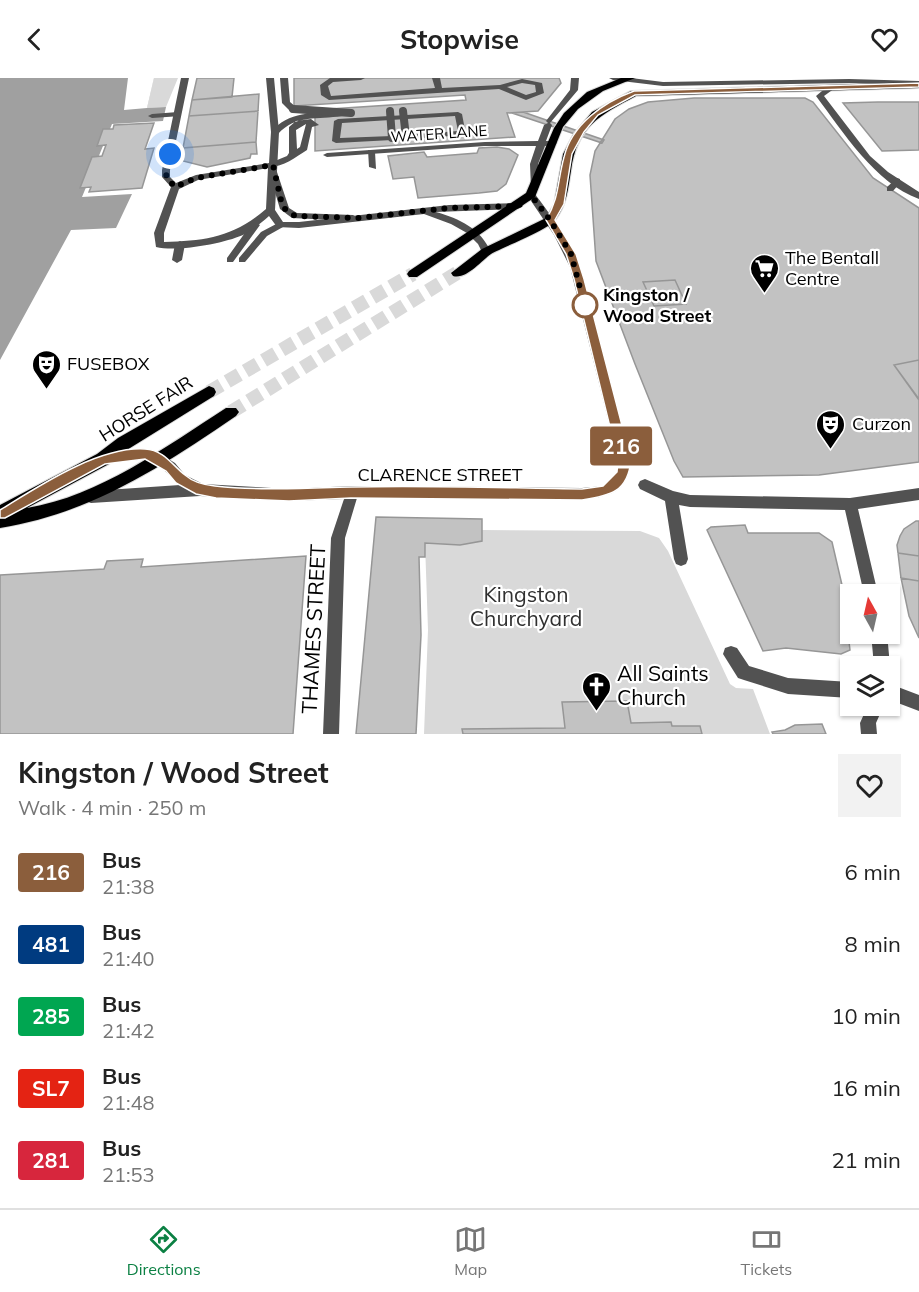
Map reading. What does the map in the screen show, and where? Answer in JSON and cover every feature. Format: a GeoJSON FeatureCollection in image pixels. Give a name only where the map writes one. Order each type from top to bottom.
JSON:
{"type":"FeatureCollection","features":[{"type":"Feature","properties":{"kind":"main road"},"geometry":{"type":"LineString","coordinates":[[413,274],[518,206],[533,192],[560,127],[570,110],[587,94],[622,79]]}},
{"type":"Feature","properties":{"kind":"main road"},"geometry":{"type":"LineString","coordinates":[[457,273],[486,252],[550,220],[560,204],[568,154],[580,133],[595,114],[634,93],[919,84]]}},
{"type":"Feature","properties":{"kind":"main road","name":"HORSE FAIR"},"geometry":{"type":"LineString","coordinates":[[0,514],[103,459],[124,443],[209,392]]}},
{"type":"Feature","properties":{"kind":"main road"},"geometry":{"type":"LineString","coordinates":[[0,520],[47,513],[85,498],[159,458],[231,412]]}},
{"type":"Feature","properties":{"kind":"street"},"geometry":{"type":"LineString","coordinates":[[175,187],[166,177],[166,170],[185,78]]}},
{"type":"Feature","properties":{"kind":"street"},"geometry":{"type":"LineString","coordinates":[[270,78],[275,132],[270,210],[280,225]]}},
{"type":"Feature","properties":{"kind":"street"},"geometry":{"type":"LineString","coordinates":[[284,78],[286,103],[295,112],[351,113],[390,111],[403,111],[406,137],[463,133],[458,114],[338,121],[336,141],[392,138],[390,111]]}},
{"type":"Feature","properties":{"kind":"street"},"geometry":{"type":"LineString","coordinates":[[360,78],[331,80],[324,85],[325,95],[329,98],[385,96]]}},
{"type":"Feature","properties":{"kind":"street"},"geometry":{"type":"LineString","coordinates":[[436,78],[439,90]]}},
{"type":"Feature","properties":{"kind":"street"},"geometry":{"type":"LineString","coordinates":[[550,220],[533,192],[534,164],[549,123],[574,90],[575,78]]}},
{"type":"Feature","properties":{"kind":"street"},"geometry":{"type":"LineString","coordinates":[[622,79],[663,84],[870,81],[919,84]]}},
{"type":"Feature","properties":{"kind":"street"},"geometry":{"type":"LineString","coordinates":[[275,132],[295,112],[324,103],[439,90],[500,87]]}},
{"type":"Feature","properties":{"kind":"street"},"geometry":{"type":"LineString","coordinates":[[831,88],[820,96],[867,158],[885,174],[919,196]]}},
{"type":"Feature","properties":{"kind":"street"},"geometry":{"type":"LineString","coordinates":[[152,116],[178,114]]}},
{"type":"Feature","properties":{"kind":"street"},"geometry":{"type":"LineString","coordinates":[[255,225],[236,234],[180,244],[159,244],[159,232],[175,187],[196,178],[273,168],[290,158],[304,148],[313,123],[299,123],[292,129],[293,153],[290,158]]}},
{"type":"Feature","properties":{"kind":"street","name":"WATER LANE"},"geometry":{"type":"LineString","coordinates":[[327,155],[484,144],[553,143]]}},
{"type":"Feature","properties":{"kind":"street"},"geometry":{"type":"LineString","coordinates":[[371,152],[373,166]]}},
{"type":"Feature","properties":{"kind":"street"},"geometry":{"type":"LineString","coordinates":[[273,168],[285,209],[295,216],[358,218]]}},
{"type":"Feature","properties":{"kind":"street"},"geometry":{"type":"LineString","coordinates":[[890,189],[897,181]]}},
{"type":"Feature","properties":{"kind":"street"},"geometry":{"type":"LineString","coordinates":[[242,260],[264,234],[280,225],[299,225],[456,207],[518,206]]}},
{"type":"Feature","properties":{"kind":"street"},"geometry":{"type":"LineString","coordinates":[[230,260],[255,225],[270,210]]}},
{"type":"Feature","properties":{"kind":"street"},"geometry":{"type":"LineString","coordinates":[[424,212],[449,220],[474,233],[484,244],[486,252]]}},
{"type":"Feature","properties":{"kind":"street","name":"CLARENCE STREET"},"geometry":{"type":"LineString","coordinates":[[85,498],[116,494],[200,490],[289,495],[351,492],[582,494],[606,491],[623,475],[624,460],[579,279],[571,254],[550,220]]}},
{"type":"Feature","properties":{"kind":"street"},"geometry":{"type":"LineString","coordinates":[[177,260],[180,244]]}},
{"type":"Feature","properties":{"kind":"street"},"geometry":{"type":"LineString","coordinates":[[103,459],[146,454],[159,458],[180,479],[200,490]]}},
{"type":"Feature","properties":{"kind":"street"},"geometry":{"type":"LineString","coordinates":[[645,485],[670,497],[690,501],[850,504],[919,494]]}},
{"type":"Feature","properties":{"kind":"street","name":"THAMES STREET"},"geometry":{"type":"LineString","coordinates":[[331,734],[338,538],[350,504],[351,492]]}},
{"type":"Feature","properties":{"kind":"street"},"geometry":{"type":"LineString","coordinates":[[670,497],[681,559]]}},
{"type":"Feature","properties":{"kind":"street"},"geometry":{"type":"LineString","coordinates":[[850,504],[869,584]]}},
{"type":"Feature","properties":{"kind":"street"},"geometry":{"type":"LineString","coordinates":[[731,654],[744,672],[788,686],[840,689]]}},
{"type":"Feature","properties":{"kind":"street"},"geometry":{"type":"LineString","coordinates":[[900,696],[919,703]]}},
{"type":"Feature","properties":{"kind":"street"},"geometry":{"type":"LineString","coordinates":[[869,734],[868,723],[871,716]]}},
{"type":"Feature","properties":{"kind":"green space"},"geometry":{"type":"Polygon","coordinates":[[[154,78],[178,78],[166,107],[147,108],[154,78]]]}},
{"type":"Feature","properties":{"kind":"green space","name":"Kingston Churchyard"},"geometry":{"type":"Polygon","coordinates":[[[482,530],[640,531],[659,538],[668,551],[730,684],[736,688],[753,689],[770,734],[424,734],[428,630],[425,543],[460,545],[482,541],[482,530]]]}},
{"type":"Feature","properties":{"kind":"shaded area"},"geometry":{"type":"Polygon","coordinates":[[[0,78],[154,78],[147,108],[166,107],[163,121],[112,124],[82,197],[132,194],[116,228],[71,230],[0,360],[0,78]]]}},
{"type":"Feature","properties":{"kind":"pier"},"geometry":{"type":"Polygon","coordinates":[[[128,78],[154,78],[147,108],[124,110],[128,78]]]}},
{"type":"Feature","properties":{"kind":"building"},"geometry":{"type":"Polygon","coordinates":[[[197,78],[234,78],[232,97],[192,100],[197,78]]]}},
{"type":"Feature","properties":{"kind":"building"},"geometry":{"type":"Polygon","coordinates":[[[294,78],[559,78],[561,83],[538,111],[507,113],[515,137],[315,151],[315,110],[466,100],[465,95],[294,106],[294,78]]]}},
{"type":"Feature","properties":{"kind":"building"},"geometry":{"type":"Polygon","coordinates":[[[259,94],[258,111],[189,116],[192,100],[259,94]]]}},
{"type":"Feature","properties":{"kind":"building","name":"The Bentall Centre"},"geometry":{"type":"Polygon","coordinates":[[[694,98],[805,98],[813,102],[873,178],[919,208],[919,360],[894,365],[919,400],[919,462],[819,475],[683,477],[674,461],[596,261],[590,175],[595,151],[615,119],[629,109],[648,102],[694,98]]]}},
{"type":"Feature","properties":{"kind":"building"},"geometry":{"type":"Polygon","coordinates":[[[919,102],[919,150],[882,151],[843,103],[919,102]]]}},
{"type":"Feature","properties":{"kind":"building"},"geometry":{"type":"Polygon","coordinates":[[[258,111],[256,142],[183,148],[189,116],[258,111]]]}},
{"type":"Feature","properties":{"kind":"building"},"geometry":{"type":"Polygon","coordinates":[[[523,112],[604,140],[602,143],[512,113],[523,112]]]}},
{"type":"Feature","properties":{"kind":"building"},"geometry":{"type":"Polygon","coordinates":[[[154,123],[145,149],[154,148],[142,188],[89,192],[91,187],[80,188],[92,157],[102,156],[106,145],[97,146],[103,129],[113,129],[114,125],[154,123]]]}},
{"type":"Feature","properties":{"kind":"building"},"geometry":{"type":"Polygon","coordinates":[[[256,142],[257,154],[251,154],[250,158],[207,167],[183,161],[183,148],[256,142]]]}},
{"type":"Feature","properties":{"kind":"building"},"geometry":{"type":"Polygon","coordinates":[[[479,148],[509,149],[518,155],[506,184],[497,191],[479,193],[418,198],[414,177],[393,179],[388,156],[424,152],[427,157],[477,153],[479,148]]]}},
{"type":"Feature","properties":{"kind":"building"},"geometry":{"type":"Polygon","coordinates":[[[675,280],[686,304],[654,306],[643,282],[675,280]]]}},
{"type":"Feature","properties":{"kind":"building"},"geometry":{"type":"Polygon","coordinates":[[[919,360],[919,399],[894,365],[919,360]]]}},
{"type":"Feature","properties":{"kind":"building"},"geometry":{"type":"Polygon","coordinates":[[[376,517],[482,519],[482,541],[460,545],[425,543],[425,557],[419,557],[421,635],[416,734],[356,734],[376,517]]]}},
{"type":"Feature","properties":{"kind":"building"},"geometry":{"type":"Polygon","coordinates":[[[919,521],[919,556],[898,553],[897,545],[900,536],[904,529],[919,521]]]}},
{"type":"Feature","properties":{"kind":"building"},"geometry":{"type":"Polygon","coordinates":[[[745,525],[748,533],[819,533],[832,542],[842,584],[840,644],[849,644],[850,650],[841,654],[786,648],[763,651],[707,530],[711,527],[745,525]]]}},
{"type":"Feature","properties":{"kind":"building"},"geometry":{"type":"Polygon","coordinates":[[[898,553],[919,556],[919,581],[901,578],[898,553]]]}},
{"type":"Feature","properties":{"kind":"building"},"geometry":{"type":"Polygon","coordinates":[[[306,556],[293,734],[0,734],[0,575],[104,569],[107,561],[143,559],[141,567],[306,556]]]}},
{"type":"Feature","properties":{"kind":"building"},"geometry":{"type":"Polygon","coordinates":[[[901,578],[919,581],[919,638],[909,616],[901,578]]]}},
{"type":"Feature","properties":{"kind":"building","name":"All Saints Church"},"geometry":{"type":"Polygon","coordinates":[[[627,701],[631,723],[671,722],[672,726],[700,726],[702,734],[463,734],[462,729],[565,728],[562,702],[627,701]]]}},
{"type":"Feature","properties":{"kind":"building"},"geometry":{"type":"Polygon","coordinates":[[[822,724],[826,734],[773,734],[772,732],[785,730],[795,725],[822,724]]]}},
{"type":"Feature","properties":{"kind":"tunnel"},"geometry":{"type":"LineString","coordinates":[[231,412],[457,273]]}},
{"type":"Feature","properties":{"kind":"tunnel"},"geometry":{"type":"LineString","coordinates":[[209,392],[413,274]]}},
{"type":"Feature","properties":{"kind":"bus line","name":"216"},"geometry":{"type":"LineString","coordinates":[[0,514],[103,459],[146,454],[159,458],[180,479],[200,490],[216,492],[289,495],[351,492],[582,494],[606,491],[623,475],[624,460],[579,279],[571,254],[550,220],[560,204],[568,154],[581,132],[595,114],[634,93],[919,85]]}},
{"type":"Feature","properties":{"kind":"place","name":"The Bentall Centre"},"geometry":{"type":"Point","coordinates":[764,294]}},
{"type":"Feature","properties":{"kind":"place","name":"Kingston / Wood Street"},"geometry":{"type":"Point","coordinates":[585,305]}},
{"type":"Feature","properties":{"kind":"place","name":"FUSEBOX"},"geometry":{"type":"Point","coordinates":[46,390]}},
{"type":"Feature","properties":{"kind":"place","name":"Curzon"},"geometry":{"type":"Point","coordinates":[831,450]}},
{"type":"Feature","properties":{"kind":"place","name":"All Saints Church"},"geometry":{"type":"Point","coordinates":[596,712]}},
{"type":"Feature","properties":{"kind":"route"},"geometry":{"type":"LineString","coordinates":[[170,154],[166,177],[175,187],[196,178],[273,165],[281,200],[285,209],[295,216],[358,218],[449,208],[518,206],[531,195],[571,254],[586,310],[585,305]]}}]}
